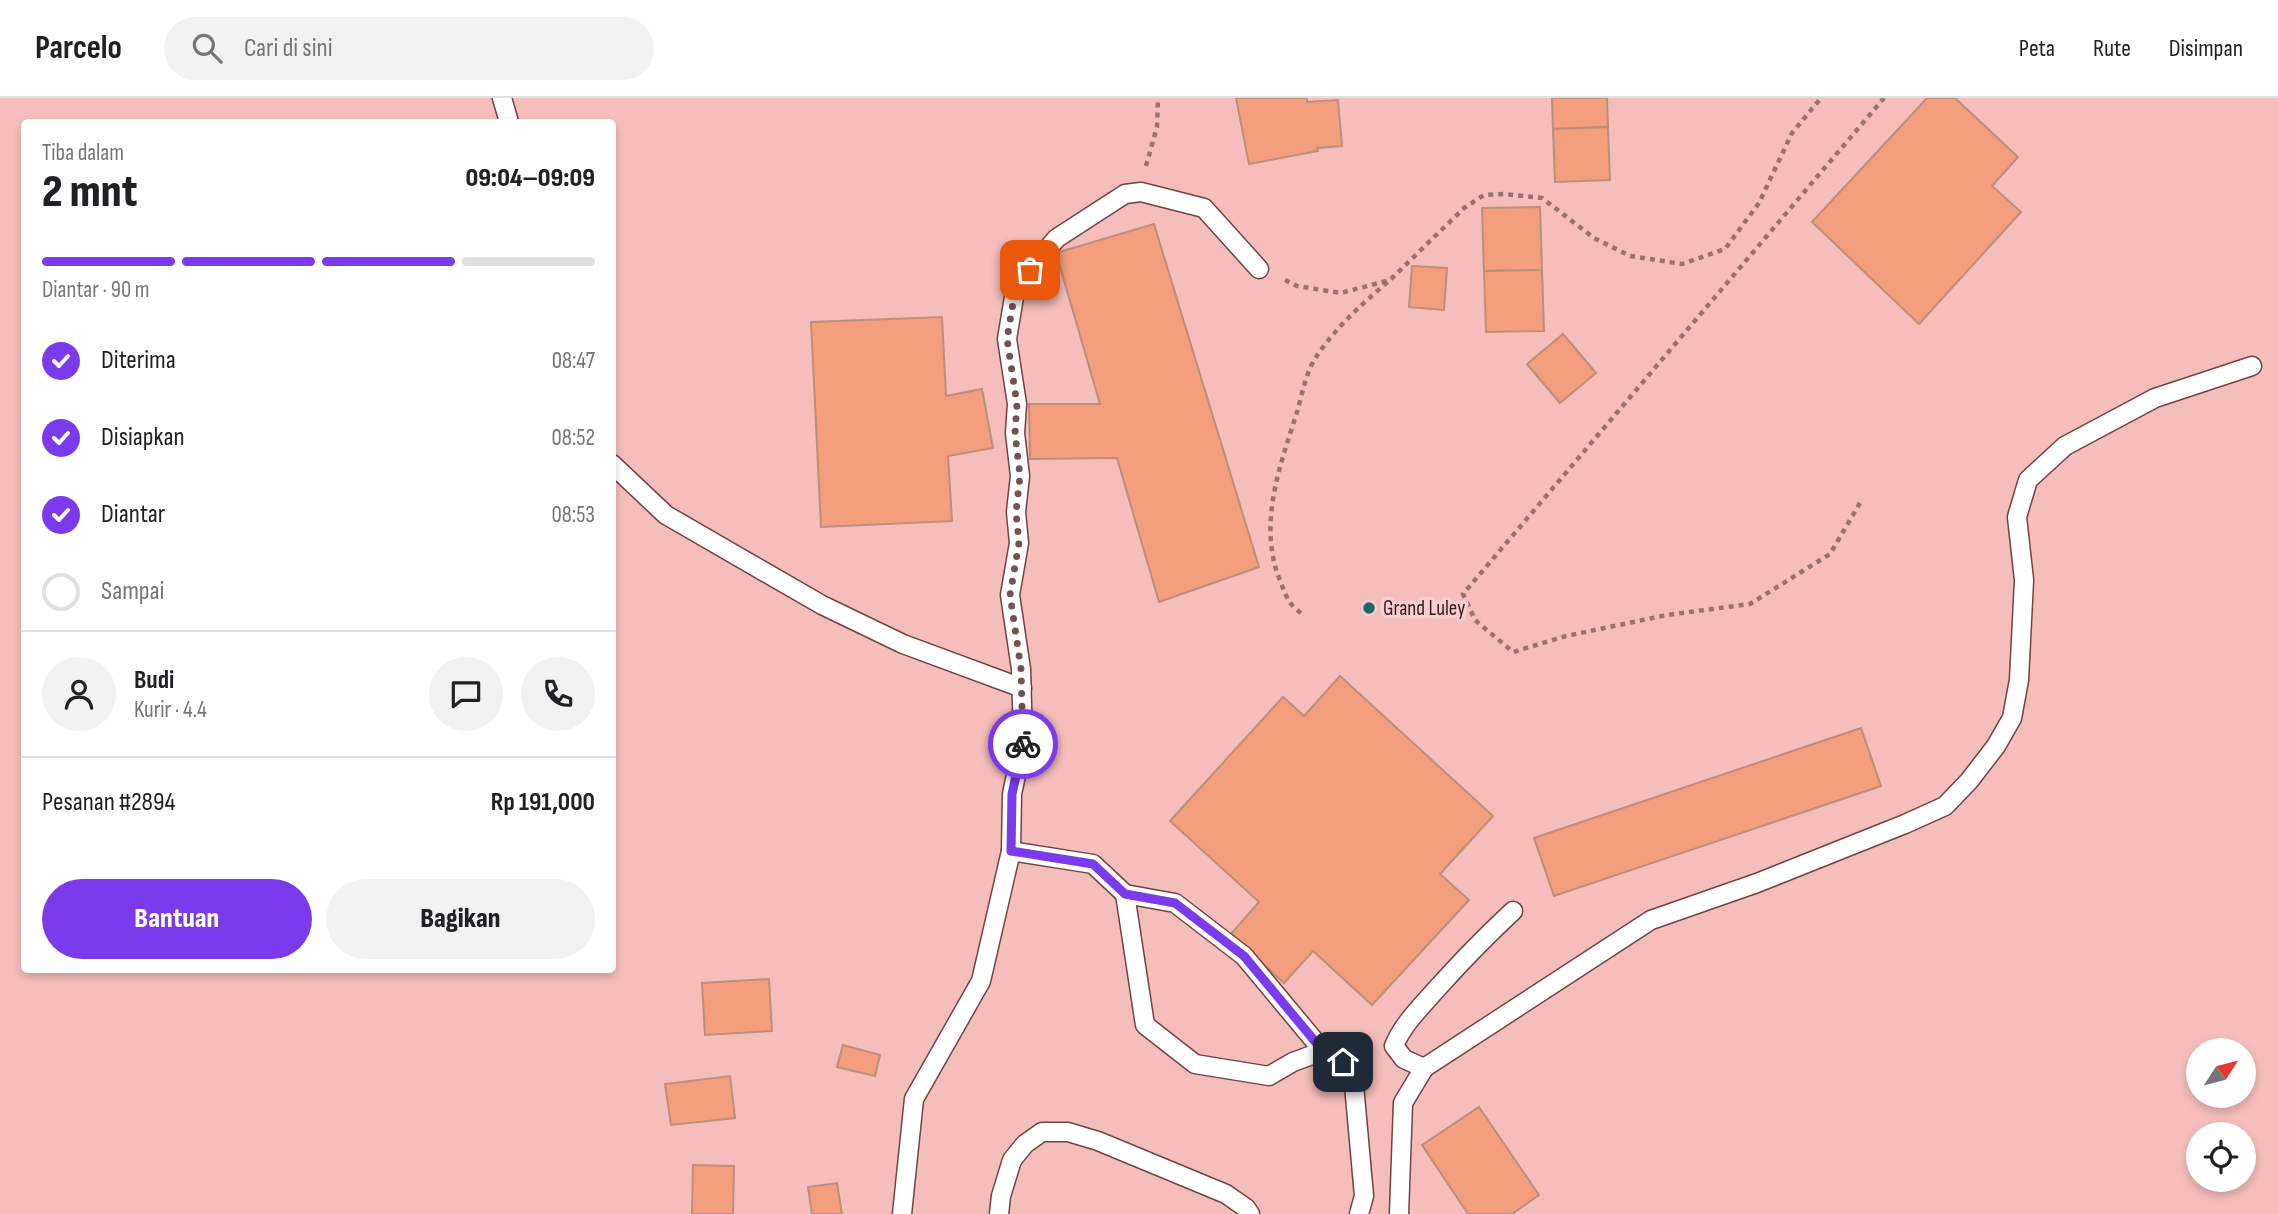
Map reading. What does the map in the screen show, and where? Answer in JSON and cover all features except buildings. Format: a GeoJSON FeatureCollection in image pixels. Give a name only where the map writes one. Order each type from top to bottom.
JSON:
{"type":"FeatureCollection","features":[{"type":"Feature","properties":{"kind":"lane"},"geometry":{"type":"LineString","coordinates":[[502,98],[508,119]]}},
{"type":"Feature","properties":{"kind":"lane"},"geometry":{"type":"LineString","coordinates":[[902,1214],[914,1099],[981,981],[1011,851],[1012,794],[1023,742],[1022,688],[1010,595],[1019,543],[1016,512],[1020,476],[1015,433],[1017,404],[1007,339],[1016,285],[1057,238],[1125,194],[1141,192],[1204,208],[1259,269]]}},
{"type":"Feature","properties":{"kind":"lane"},"geometry":{"type":"LineString","coordinates":[[1399,1214],[1403,1103],[1424,1068],[1651,919],[1757,883],[1945,806],[1996,746],[2012,718],[2019,680],[2024,615],[2024,580],[2017,517],[2028,480],[2065,446],[2155,398],[2252,366]]}},
{"type":"Feature","properties":{"kind":"lane"},"geometry":{"type":"LineString","coordinates":[[616,468],[666,516],[822,605],[903,644],[1022,688]]}},
{"type":"Feature","properties":{"kind":"lane"},"geometry":{"type":"LineString","coordinates":[[1011,851],[1093,864],[1125,894],[1175,903],[1244,956],[1323,1051],[1343,1062],[1354,1085],[1364,1196],[1359,1214]]}},
{"type":"Feature","properties":{"kind":"lane"},"geometry":{"type":"LineString","coordinates":[[1125,894],[1145,1025],[1195,1064],[1269,1076],[1293,1062],[1323,1051]]}},
{"type":"Feature","properties":{"kind":"lane"},"geometry":{"type":"LineString","coordinates":[[1424,1068],[1405,1059],[1394,1046],[1399,1034],[1451,973],[1513,911]]}},
{"type":"Feature","properties":{"kind":"lane"},"geometry":{"type":"LineString","coordinates":[[999,1214],[1001,1196],[1012,1160],[1025,1144],[1042,1132],[1068,1132],[1098,1141],[1226,1194],[1250,1214]]}},
{"type":"Feature","properties":{"kind":"path"},"geometry":{"type":"LineString","coordinates":[[1141,192],[1157,127],[1158,98]]}},
{"type":"Feature","properties":{"kind":"path"},"geometry":{"type":"LineString","coordinates":[[1301,613],[1290,606],[1273,565],[1269,513],[1288,440],[1314,359],[1349,316],[1448,223],[1484,195],[1542,198],[1594,238],[1630,256],[1682,264],[1725,249],[1759,202],[1792,133],[1821,98]]}},
{"type":"Feature","properties":{"kind":"path"},"geometry":{"type":"LineString","coordinates":[[1860,503],[1830,554],[1751,604],[1667,615],[1566,636],[1513,652],[1475,620],[1463,594],[1884,98]]}},
{"type":"Feature","properties":{"kind":"path"},"geometry":{"type":"LineString","coordinates":[[1259,269],[1297,286],[1342,293],[1390,280]]}},
{"type":"Feature","properties":{"kind":"way so far"},"geometry":{"type":"LineString","coordinates":[[1023,744],[1021,669],[1010,595],[1019,543],[1016,512],[1020,476],[1015,433],[1017,404],[1007,339],[1016,285],[1030,270]]}},
{"type":"Feature","properties":{"kind":"place","name":"Grand Luley"},"geometry":{"type":"Point","coordinates":[1369,608]}},
{"type":"Feature","properties":{"kind":"route"},"geometry":{"type":"LineString","coordinates":[[1023,744],[1012,794],[1011,851],[1093,864],[1125,894],[1175,903],[1244,956],[1323,1051],[1343,1062]]}}]}
